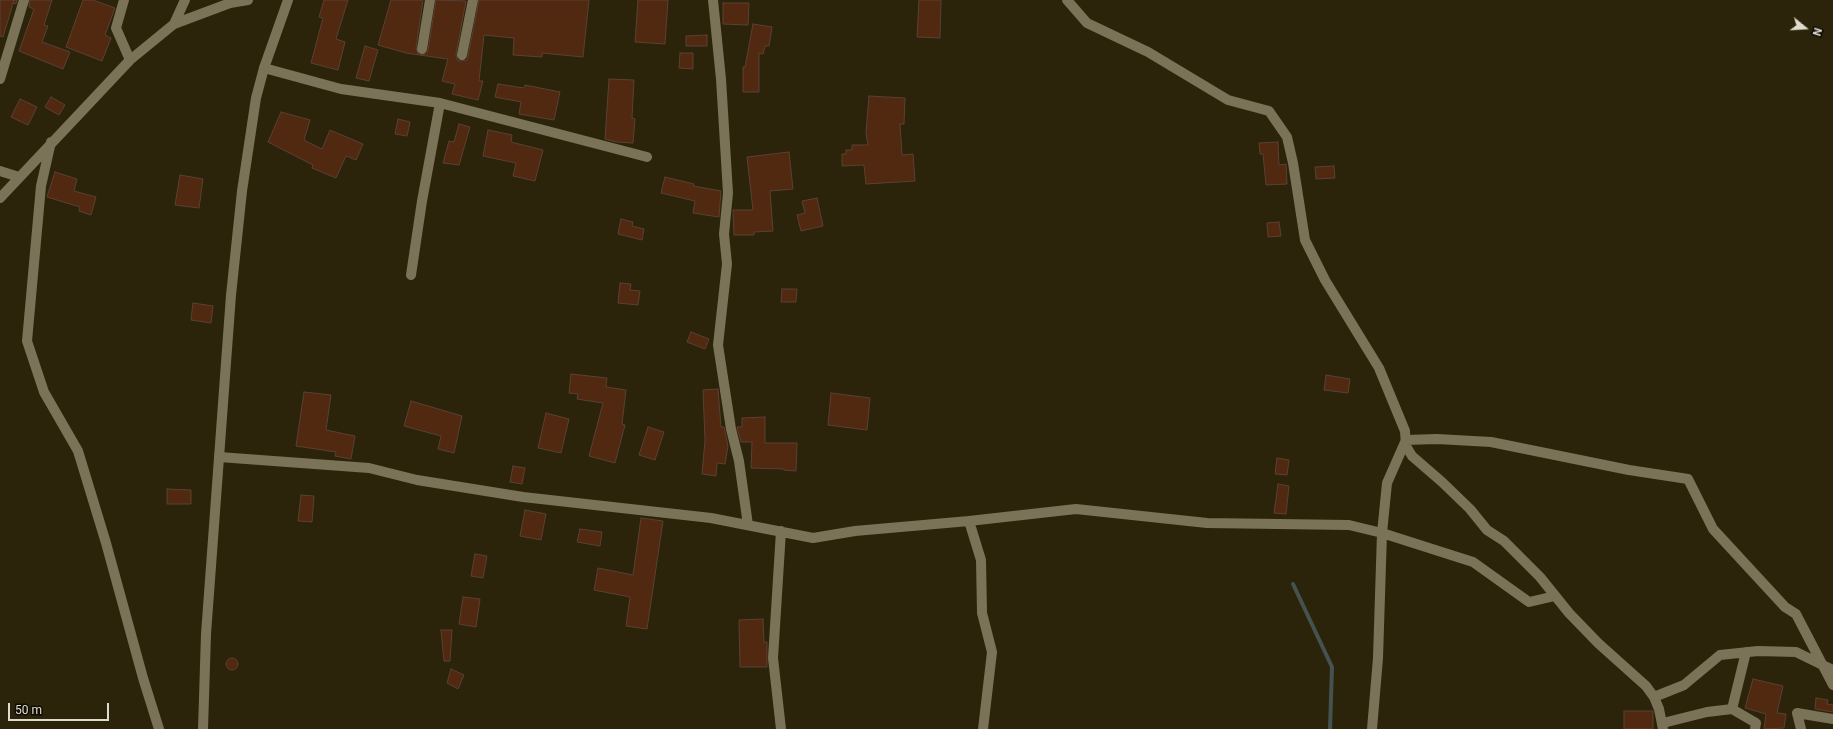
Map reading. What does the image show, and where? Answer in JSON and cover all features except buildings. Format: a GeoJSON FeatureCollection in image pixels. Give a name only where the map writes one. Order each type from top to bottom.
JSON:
{"type":"FeatureCollection","features":[{"type":"Feature","properties":{"kind":"street"},"geometry":{"type":"LineString","coordinates":[[0,79],[24,0]]}},
{"type":"Feature","properties":{"kind":"street"},"geometry":{"type":"LineString","coordinates":[[124,0],[116,28],[130,60]]}},
{"type":"Feature","properties":{"kind":"street"},"geometry":{"type":"LineString","coordinates":[[174,24],[185,0]]}},
{"type":"Feature","properties":{"kind":"street"},"geometry":{"type":"LineString","coordinates":[[0,198],[18,177],[130,60],[174,24],[230,3],[248,0]]}},
{"type":"Feature","properties":{"kind":"street"},"geometry":{"type":"LineString","coordinates":[[203,729],[206,634],[231,295],[242,191],[256,98],[264,68],[288,0]]}},
{"type":"Feature","properties":{"kind":"street"},"geometry":{"type":"LineString","coordinates":[[422,49],[430,0]]}},
{"type":"Feature","properties":{"kind":"street"},"geometry":{"type":"LineString","coordinates":[[462,56],[472,0]]}},
{"type":"Feature","properties":{"kind":"street"},"geometry":{"type":"LineString","coordinates":[[713,0],[721,79],[728,193],[724,234],[727,264],[718,345],[731,429],[739,461],[748,525]]}},
{"type":"Feature","properties":{"kind":"street"},"geometry":{"type":"LineString","coordinates":[[1067,0],[1087,23],[1148,52],[1228,100],[1269,111],[1287,137],[1293,163],[1305,240],[1325,280],[1379,368],[1405,431],[1406,446],[1412,456],[1470,509],[1487,530],[1504,541],[1540,577],[1555,596],[1598,643],[1633,674],[1654,697],[1663,726],[1707,712],[1732,709],[1756,724],[1755,729]]}},
{"type":"Feature","properties":{"kind":"street"},"geometry":{"type":"LineString","coordinates":[[264,68],[341,89],[440,103],[646,157]]}},
{"type":"Feature","properties":{"kind":"street"},"geometry":{"type":"LineString","coordinates":[[411,275],[422,201],[440,103]]}},
{"type":"Feature","properties":{"kind":"street"},"geometry":{"type":"LineString","coordinates":[[51,142],[41,186],[27,341],[44,392],[78,451],[159,729]]}},
{"type":"Feature","properties":{"kind":"street"},"geometry":{"type":"LineString","coordinates":[[0,171],[18,177]]}},
{"type":"Feature","properties":{"kind":"street"},"geometry":{"type":"LineString","coordinates":[[1372,729],[1378,658],[1382,533],[1387,483],[1406,440]]}},
{"type":"Feature","properties":{"kind":"street"},"geometry":{"type":"LineString","coordinates":[[1406,440],[1491,442],[1629,470],[1688,479],[1713,529],[1785,607],[1796,614],[1820,663],[1833,685]]}},
{"type":"Feature","properties":{"kind":"street"},"geometry":{"type":"LineString","coordinates":[[219,457],[369,468],[417,480],[523,496],[711,518],[813,538],[855,531],[969,521],[1076,509],[1207,523],[1348,524],[1382,533],[1473,562],[1529,602],[1555,596]]}},
{"type":"Feature","properties":{"kind":"street"},"geometry":{"type":"LineString","coordinates":[[969,521],[981,560],[982,613],[992,652],[982,729]]}},
{"type":"Feature","properties":{"kind":"street"},"geometry":{"type":"LineString","coordinates":[[781,531],[773,658],[781,729]]}},
{"type":"Feature","properties":{"kind":"street"},"geometry":{"type":"LineString","coordinates":[[1654,697],[1684,685],[1720,655],[1758,651],[1796,652],[1833,670]]}},
{"type":"Feature","properties":{"kind":"street"},"geometry":{"type":"LineString","coordinates":[[1732,709],[1746,652]]}},
{"type":"Feature","properties":{"kind":"street"},"geometry":{"type":"LineString","coordinates":[[1801,729],[1797,713],[1833,719]]}},
{"type":"Feature","properties":{"kind":"waterway"},"geometry":{"type":"LineString","coordinates":[[1293,584],[1332,667],[1330,729]]}}]}
